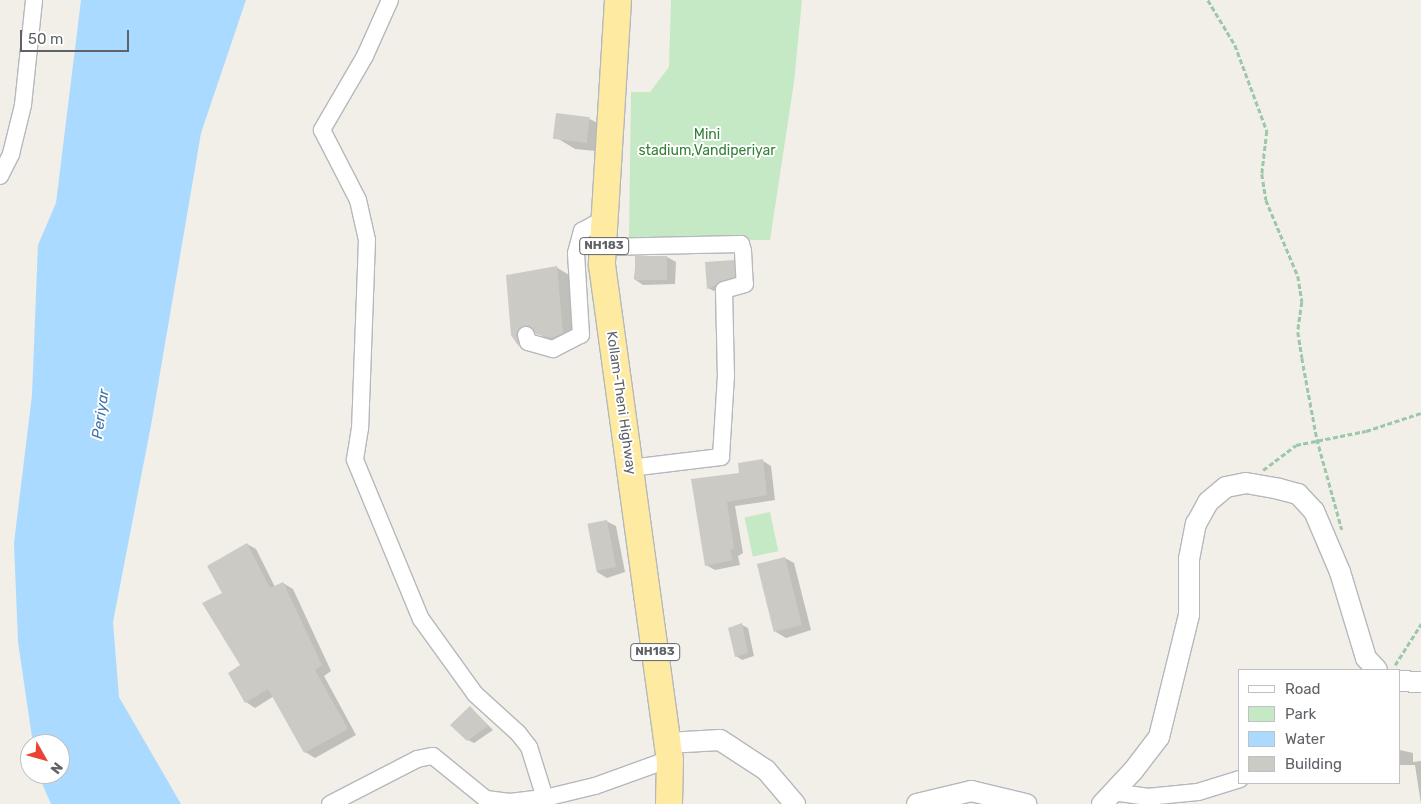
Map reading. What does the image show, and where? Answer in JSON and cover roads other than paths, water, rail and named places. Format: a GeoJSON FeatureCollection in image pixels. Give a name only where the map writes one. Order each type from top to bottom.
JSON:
{"type":"FeatureCollection","features":[{"type":"Feature","properties":{"kind":"highway","name":"Kollam-Theni Highway"},"geometry":{"type":"LineString","coordinates":[[618,0],[602,265],[669,751],[670,804]]}},
{"type":"Feature","properties":{"kind":"street"},"geometry":{"type":"LineString","coordinates":[[0,176],[11,154],[23,105],[34,0]]}},
{"type":"Feature","properties":{"kind":"street"},"geometry":{"type":"LineString","coordinates":[[390,0],[366,56],[322,130],[358,200],[367,240],[360,428],[355,460],[421,619],[475,694],[518,733],[529,747],[545,798]]}},
{"type":"Feature","properties":{"kind":"street"},"geometry":{"type":"LineString","coordinates":[[526,335],[528,342],[553,349],[580,335],[576,253],[582,230],[605,218]]}},
{"type":"Feature","properties":{"kind":"street"},"geometry":{"type":"LineString","coordinates":[[604,247],[741,244],[743,251],[745,284],[724,290],[726,375],[721,457],[630,468]]}},
{"type":"Feature","properties":{"kind":"street"},"geometry":{"type":"LineString","coordinates":[[1107,798],[1159,736],[1189,615],[1189,559],[1196,524],[1208,502],[1226,487],[1246,483],[1298,494],[1314,511],[1340,572],[1366,658],[1376,669]]}},
{"type":"Feature","properties":{"kind":"street"},"geometry":{"type":"LineString","coordinates":[[1401,681],[1421,682]]}},
{"type":"Feature","properties":{"kind":"street"},"geometry":{"type":"LineString","coordinates":[[330,804],[417,758],[433,756],[465,778],[486,799],[510,802],[545,798],[596,786],[669,751],[720,740],[766,770],[796,804]]}},
{"type":"Feature","properties":{"kind":"street"},"geometry":{"type":"LineString","coordinates":[[1107,798],[1147,797],[1198,792],[1238,780]]}},
{"type":"Feature","properties":{"kind":"street"},"geometry":{"type":"LineString","coordinates":[[918,804],[971,791],[1026,804]]}},
{"type":"Feature","properties":{"kind":"water","name":"Periyar"},"geometry":{"type":"Polygon","coordinates":[[[81,0],[246,0],[201,133],[152,420],[113,622],[119,697],[181,804],[51,804],[42,784],[70,784],[70,734],[32,734],[18,642],[14,543],[32,395],[38,245],[56,203],[81,0]]]}},
{"type":"Feature","properties":{"kind":"park label","name":"Mini stadium,Vandiperiyar"},"geometry":{"type":"Point","coordinates":[707,144]}}]}
